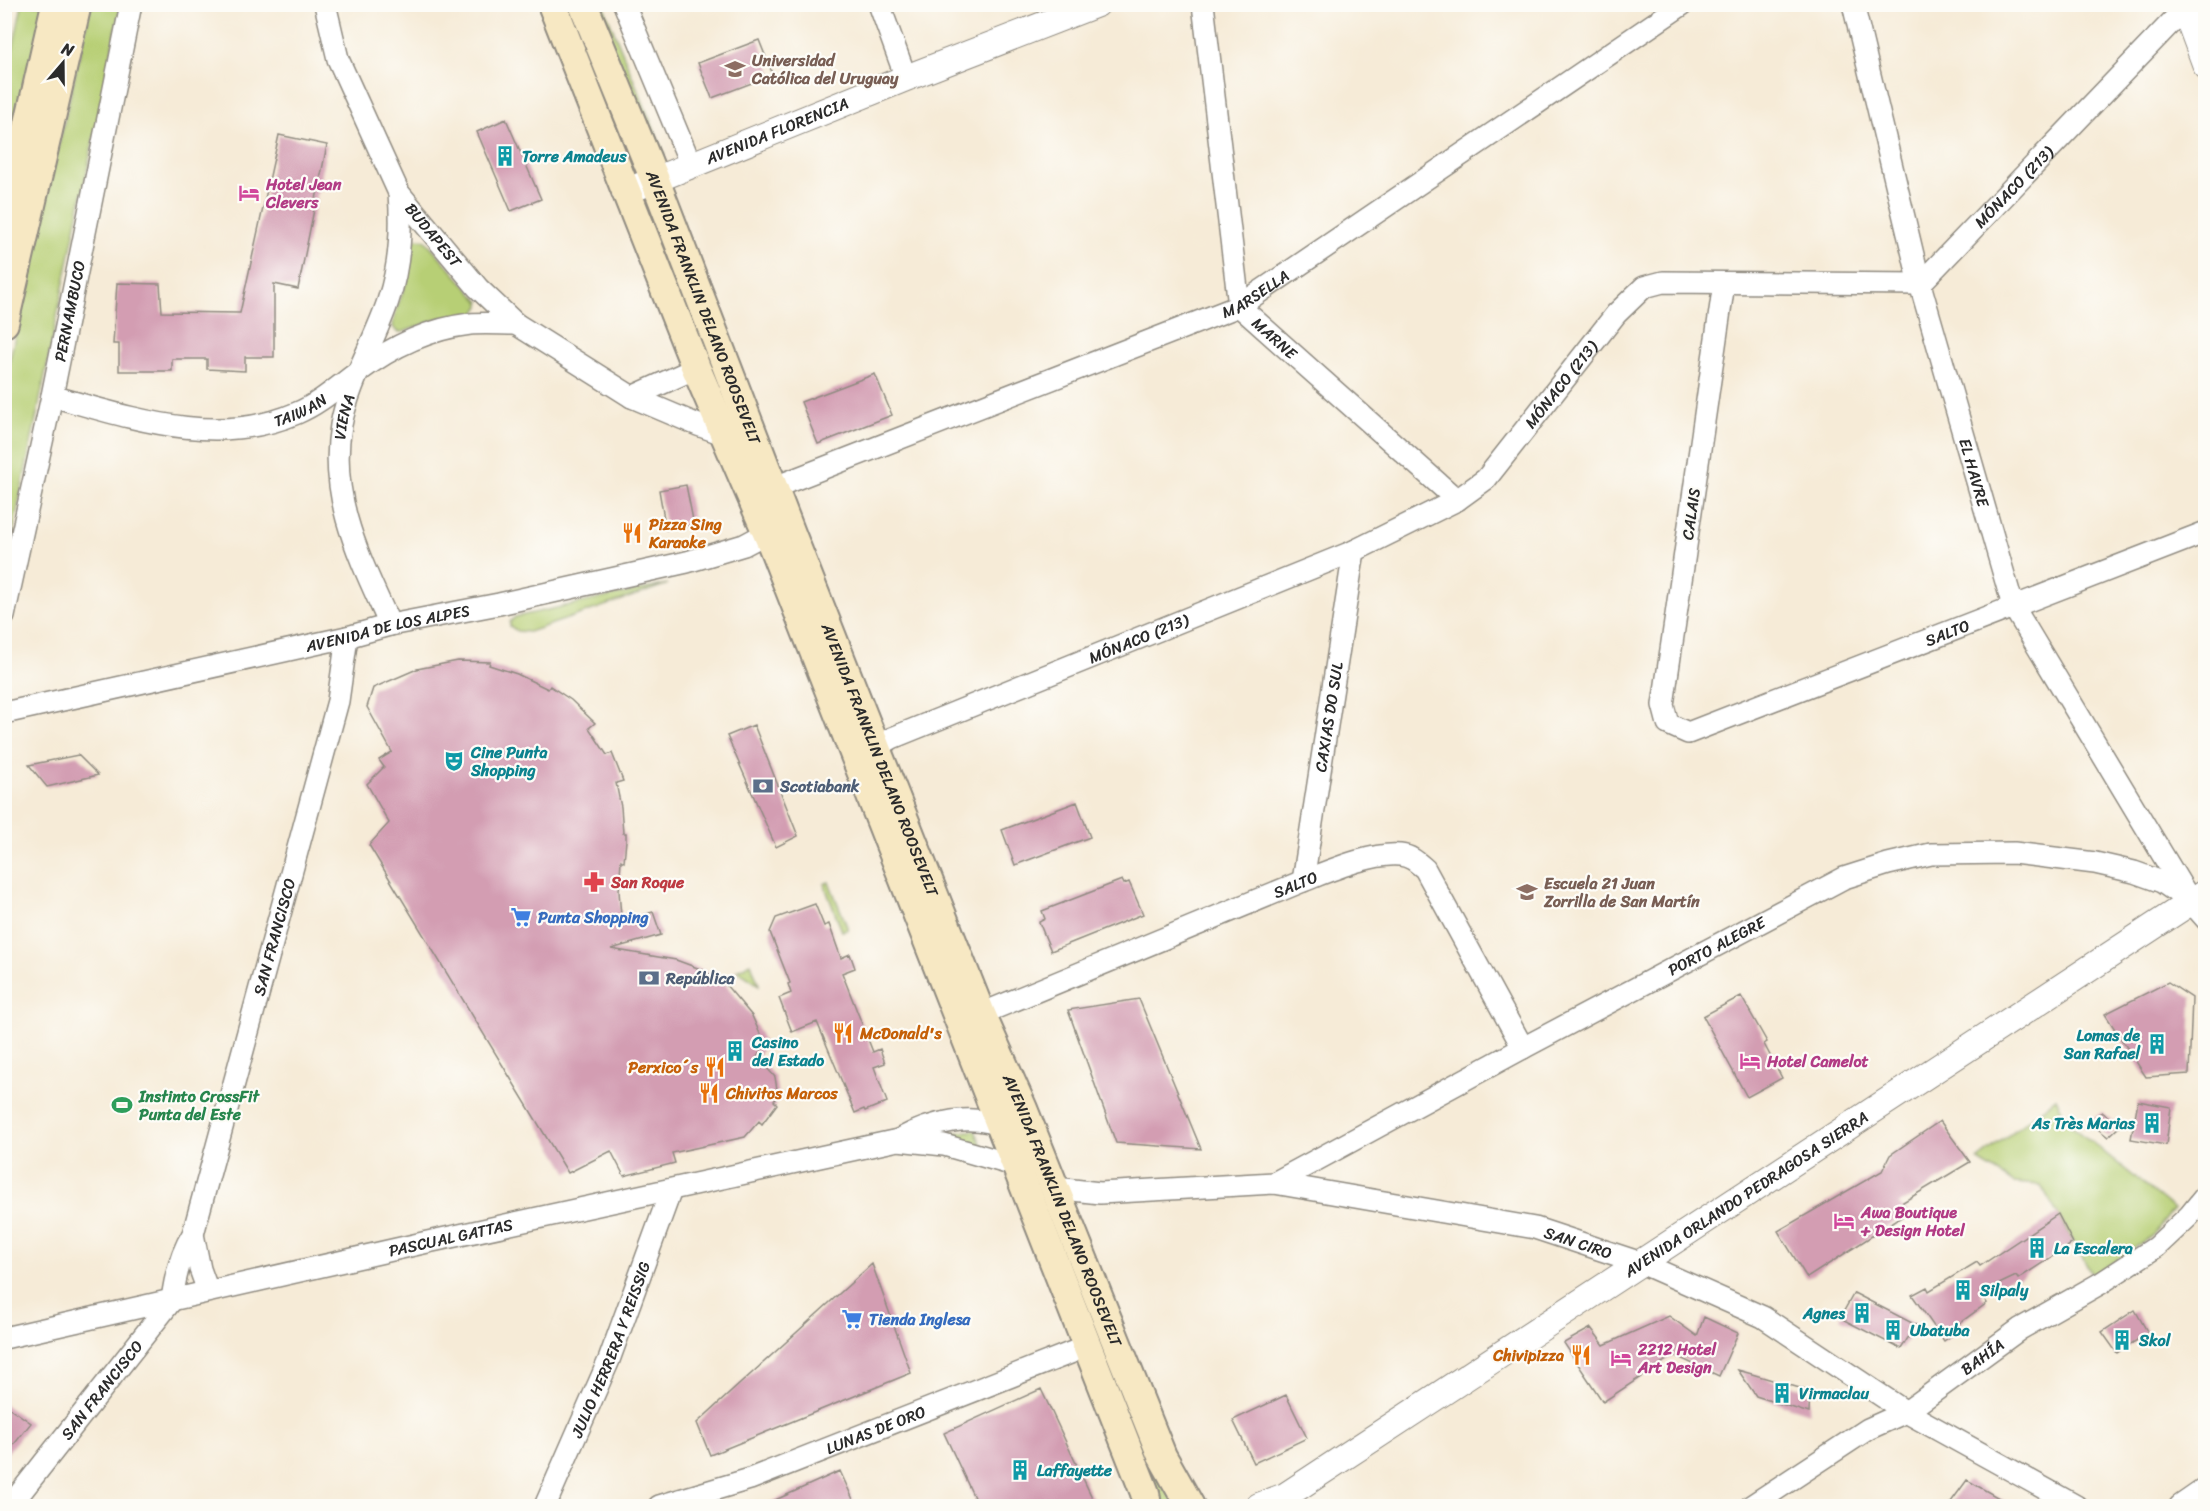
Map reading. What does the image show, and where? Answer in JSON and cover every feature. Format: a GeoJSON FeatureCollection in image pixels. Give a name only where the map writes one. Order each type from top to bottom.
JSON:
{"type":"FeatureCollection","features":[{"type":"Feature","properties":{"kind":"main road"},"geometry":{"type":"LineString","coordinates":[[4,234],[56,4]]}},
{"type":"Feature","properties":{"kind":"main road"},"geometry":{"type":"LineString","coordinates":[[4,323],[77,4]]}},
{"type":"Feature","properties":{"kind":"main road","name":"AVENIDA FRANKLIN DELANO ROOSEVELT"},"geometry":{"type":"LineString","coordinates":[[552,4],[696,368],[726,435],[777,527],[876,747],[981,1014],[1055,1188],[1162,1456],[1190,1506]]}},
{"type":"Feature","properties":{"kind":"main road","name":"AVENIDA FRANKLIN DELANO ROOSEVELT"},"geometry":{"type":"LineString","coordinates":[[583,4],[655,180],[774,487],[777,527],[1000,1125],[1145,1493],[1147,1506]]}},
{"type":"Feature","properties":{"kind":"street","name":"PERNAMBUCO"},"geometry":{"type":"LineString","coordinates":[[4,616],[52,396],[131,4]]}},
{"type":"Feature","properties":{"kind":"street","name":"BUDAPEST"},"geometry":{"type":"LineString","coordinates":[[325,4],[338,59],[399,193],[478,288],[516,324],[632,397],[726,435]]}},
{"type":"Feature","properties":{"kind":"street"},"geometry":{"type":"LineString","coordinates":[[624,4],[691,165]]}},
{"type":"Feature","properties":{"kind":"street"},"geometry":{"type":"LineString","coordinates":[[879,4],[906,78]]}},
{"type":"Feature","properties":{"kind":"street","name":"AVENIDA FLORENCIA"},"geometry":{"type":"LineString","coordinates":[[625,192],[906,78],[1097,4]]}},
{"type":"Feature","properties":{"kind":"street","name":"MARNE"},"geometry":{"type":"LineString","coordinates":[[1203,4],[1239,306],[1457,500]]}},
{"type":"Feature","properties":{"kind":"street","name":"MARSELLA"},"geometry":{"type":"LineString","coordinates":[[774,487],[1239,306],[1683,4]]}},
{"type":"Feature","properties":{"kind":"street","name":"EL HAVRE"},"geometry":{"type":"LineString","coordinates":[[1853,4],[1920,284],[2013,606],[2201,904]]}},
{"type":"Feature","properties":{"kind":"street"},"geometry":{"type":"LineString","coordinates":[[2184,6],[2205,66]]}},
{"type":"Feature","properties":{"kind":"street","name":"MÓNACO (213)"},"geometry":{"type":"LineString","coordinates":[[876,747],[892,738],[1354,551],[1457,500],[1486,479],[1616,314],[1644,286],[1663,282],[1920,284],[2184,6]]}},
{"type":"Feature","properties":{"kind":"street"},"geometry":{"type":"LineString","coordinates":[[361,370],[388,301],[396,272],[401,218],[399,193]]}},
{"type":"Feature","properties":{"kind":"street","name":"CALAIS"},"geometry":{"type":"LineString","coordinates":[[1688,733],[1668,724],[1663,705],[1724,283]]}},
{"type":"Feature","properties":{"kind":"street"},"geometry":{"type":"LineString","coordinates":[[361,370],[399,345],[430,332],[471,324],[516,324]]}},
{"type":"Feature","properties":{"kind":"street"},"geometry":{"type":"LineString","coordinates":[[632,397],[696,368]]}},
{"type":"Feature","properties":{"kind":"street","name":"TAIWAN"},"geometry":{"type":"LineString","coordinates":[[52,396],[129,417],[183,428],[210,430],[248,427],[274,422],[300,413],[361,370]]}},
{"type":"Feature","properties":{"kind":"street","name":"VIENA"},"geometry":{"type":"LineString","coordinates":[[361,370],[350,394],[342,424],[339,451],[342,501],[362,563],[390,625]]}},
{"type":"Feature","properties":{"kind":"street","name":"AVENIDA DE LOS ALPES"},"geometry":{"type":"LineString","coordinates":[[4,713],[346,637],[390,625],[499,604],[687,562],[744,545],[777,527]]}},
{"type":"Feature","properties":{"kind":"street","name":"SALTO"},"geometry":{"type":"LineString","coordinates":[[1688,733],[2205,532]]}},
{"type":"Feature","properties":{"kind":"street","name":"CAXIAS DO SUL"},"geometry":{"type":"LineString","coordinates":[[1303,881],[1354,551]]}},
{"type":"Feature","properties":{"kind":"street","name":"SAN FRANCISCO"},"geometry":{"type":"LineString","coordinates":[[10,1506],[172,1300],[174,1282],[184,1247],[193,1234],[338,701],[346,637]]}},
{"type":"Feature","properties":{"kind":"street","name":"PORTO ALEGRE"},"geometry":{"type":"LineString","coordinates":[[1274,1183],[1844,878],[1888,864],[1931,855],[2014,853],[2095,863],[2134,872],[2162,882],[2201,904]]}},
{"type":"Feature","properties":{"kind":"street","name":"SALTO"},"geometry":{"type":"LineString","coordinates":[[981,1014],[1303,881],[1349,864],[1400,855],[1413,859],[1425,869],[1523,1048]]}},
{"type":"Feature","properties":{"kind":"street","name":"AVENIDA ORLANDO PEDRAGOSA SIERRA"},"geometry":{"type":"LineString","coordinates":[[1259,1506],[1280,1501],[1641,1263],[2201,904]]}},
{"type":"Feature","properties":{"kind":"street","name":"PASCUAL GATTAS"},"geometry":{"type":"LineString","coordinates":[[4,1338],[898,1140],[918,1129],[974,1119],[1000,1125],[1025,1142],[1050,1200],[1066,1217]]}},
{"type":"Feature","properties":{"kind":"street","name":"PASCUAL GATTAS"},"geometry":{"type":"LineString","coordinates":[[898,1140],[944,1145],[1017,1166]]}},
{"type":"Feature","properties":{"kind":"street","name":"SAN CIRO"},"geometry":{"type":"LineString","coordinates":[[1055,1188],[1100,1193],[1274,1183],[1535,1228],[1641,1263],[1763,1317],[1906,1412],[2076,1506]]}},
{"type":"Feature","properties":{"kind":"street","name":"JULIO HERRERA Y REISSIG"},"geometry":{"type":"LineString","coordinates":[[545,1506],[609,1360],[671,1190]]}},
{"type":"Feature","properties":{"kind":"street","name":"BAHÍA"},"geometry":{"type":"LineString","coordinates":[[1751,1506],[1868,1429],[1906,1412],[2020,1329],[2101,1283],[2156,1247],[2188,1216],[2205,1195]]}},
{"type":"Feature","properties":{"kind":"street","name":"SAN FRANCISCO"},"geometry":{"type":"LineString","coordinates":[[193,1234],[200,1269],[208,1291]]}},
{"type":"Feature","properties":{"kind":"street","name":"LUNAS DE ORO"},"geometry":{"type":"LineString","coordinates":[[659,1506],[750,1479],[1088,1346]]}},
{"type":"Feature","properties":{"kind":"street"},"geometry":{"type":"LineString","coordinates":[[2180,1506],[2205,1488]]}},
{"type":"Feature","properties":{"kind":"green space"},"geometry":{"type":"Polygon","coordinates":[[[22,5],[47,5],[5,194],[5,86],[22,5]]]}},
{"type":"Feature","properties":{"kind":"green space"},"geometry":{"type":"Polygon","coordinates":[[[91,5],[121,5],[5,570],[5,380],[91,5]]]}},
{"type":"Feature","properties":{"kind":"green space"},"geometry":{"type":"Polygon","coordinates":[[[590,5],[603,5],[664,154],[651,158],[590,5]]]}},
{"type":"Feature","properties":{"kind":"green space"},"geometry":{"type":"Polygon","coordinates":[[[416,239],[425,240],[480,302],[474,315],[440,318],[403,332],[397,332],[393,327],[407,280],[409,253],[416,239]]]}},
{"type":"Feature","properties":{"kind":"green space"},"geometry":{"type":"Polygon","coordinates":[[[668,584],[529,632],[517,631],[510,626],[510,622],[515,617],[668,584]]]}},
{"type":"Feature","properties":{"kind":"green space"},"geometry":{"type":"Polygon","coordinates":[[[829,882],[848,929],[842,931],[824,884],[829,882]]]}},
{"type":"Feature","properties":{"kind":"green space"},"geometry":{"type":"Polygon","coordinates":[[[751,963],[759,985],[737,970],[751,963]]]}},
{"type":"Feature","properties":{"kind":"green space"},"geometry":{"type":"Polygon","coordinates":[[[2056,1098],[2067,1122],[2174,1209],[2152,1236],[2093,1276],[2041,1185],[2014,1183],[1977,1160],[2056,1098]]]}},
{"type":"Feature","properties":{"kind":"green space"},"geometry":{"type":"Polygon","coordinates":[[[975,1130],[983,1149],[948,1136],[950,1134],[975,1130]]]}},
{"type":"Feature","properties":{"kind":"green space"},"geometry":{"type":"Polygon","coordinates":[[[1091,1321],[1139,1430],[1177,1503],[1156,1506],[1091,1321]]]}},
{"type":"Feature","properties":{"kind":"building","name":"Universidad Católica del Uruguay"},"geometry":{"type":"Polygon","coordinates":[[[759,40],[773,75],[712,98],[698,63],[759,40]]]}},
{"type":"Feature","properties":{"kind":"building","name":"Torre Amadeus"},"geometry":{"type":"Polygon","coordinates":[[[506,119],[541,199],[511,211],[477,132],[506,119]]]}},
{"type":"Feature","properties":{"kind":"building"},"geometry":{"type":"Polygon","coordinates":[[[279,135],[327,145],[298,289],[274,284],[274,357],[245,357],[245,371],[207,369],[207,359],[172,359],[172,371],[119,371],[119,344],[113,344],[117,283],[160,284],[162,312],[240,313],[279,135]]]}},
{"type":"Feature","properties":{"kind":"building"},"geometry":{"type":"Polygon","coordinates":[[[875,374],[892,415],[818,444],[801,402],[875,374]]]}},
{"type":"Feature","properties":{"kind":"building"},"geometry":{"type":"Polygon","coordinates":[[[686,485],[694,525],[666,530],[659,490],[686,485]]]}},
{"type":"Feature","properties":{"kind":"building","name":"Punta Shopping"},"geometry":{"type":"Polygon","coordinates":[[[458,661],[490,662],[489,665],[517,674],[548,689],[550,686],[571,700],[595,723],[589,728],[607,755],[612,753],[623,781],[616,783],[623,833],[626,833],[619,891],[621,916],[629,914],[630,919],[653,912],[661,935],[611,949],[676,960],[703,970],[726,985],[752,1016],[765,1045],[757,1057],[775,1077],[778,1096],[774,1101],[777,1104],[762,1124],[759,1121],[745,1137],[672,1153],[675,1163],[624,1176],[611,1151],[568,1173],[369,845],[389,823],[367,784],[384,767],[379,760],[392,752],[367,707],[373,688],[417,669],[458,661]]]}},
{"type":"Feature","properties":{"kind":"building","name":"Scotiabank"},"geometry":{"type":"Polygon","coordinates":[[[754,725],[798,836],[776,847],[727,736],[754,725]]]}},
{"type":"Feature","properties":{"kind":"building"},"geometry":{"type":"Polygon","coordinates":[[[78,755],[98,775],[47,787],[29,765],[78,755]]]}},
{"type":"Feature","properties":{"kind":"building"},"geometry":{"type":"Polygon","coordinates":[[[1077,802],[1090,837],[1015,865],[1002,830],[1077,802]]]}},
{"type":"Feature","properties":{"kind":"building"},"geometry":{"type":"Polygon","coordinates":[[[1122,880],[1124,884],[1129,882],[1143,914],[1051,951],[1039,922],[1045,919],[1042,911],[1122,880]]]}},
{"type":"Feature","properties":{"kind":"building"},"geometry":{"type":"Polygon","coordinates":[[[815,904],[824,926],[829,924],[841,958],[850,954],[855,968],[842,973],[873,1052],[880,1049],[885,1063],[874,1067],[887,1102],[865,1111],[864,1109],[855,1113],[817,1022],[792,1032],[779,998],[791,993],[788,984],[790,983],[770,932],[776,918],[815,904]]]}},
{"type":"Feature","properties":{"kind":"building","name":"Lomas de San Rafael"},"geometry":{"type":"Polygon","coordinates":[[[2168,982],[2192,998],[2189,1074],[2146,1077],[2105,1014],[2168,982]]]}},
{"type":"Feature","properties":{"kind":"building","name":"Hotel Camelot"},"geometry":{"type":"Polygon","coordinates":[[[1741,996],[1767,1042],[1764,1044],[1782,1078],[1747,1097],[1703,1016],[1741,996]]]}},
{"type":"Feature","properties":{"kind":"building"},"geometry":{"type":"Polygon","coordinates":[[[1139,999],[1201,1149],[1116,1143],[1068,1010],[1139,999]]]}},
{"type":"Feature","properties":{"kind":"building","name":"As Très Marias"},"geometry":{"type":"Polygon","coordinates":[[[2138,1101],[2171,1107],[2166,1145],[2131,1139],[2138,1101]]]}},
{"type":"Feature","properties":{"kind":"building"},"geometry":{"type":"Polygon","coordinates":[[[2102,1112],[2120,1126],[2108,1137],[2089,1122],[2102,1112]]]}},
{"type":"Feature","properties":{"kind":"building","name":"Awa Boutique + Design Hotel"},"geometry":{"type":"Polygon","coordinates":[[[1940,1121],[1970,1162],[1898,1205],[1909,1212],[1807,1278],[1778,1231],[1882,1171],[1890,1155],[1940,1121]]]}},
{"type":"Feature","properties":{"kind":"building"},"geometry":{"type":"Polygon","coordinates":[[[2058,1214],[2073,1243],[2018,1279],[2016,1276],[1980,1293],[1987,1303],[1953,1328],[1956,1332],[1944,1341],[1912,1295],[1927,1287],[1929,1291],[1977,1262],[1980,1266],[2058,1214]]]}},
{"type":"Feature","properties":{"kind":"building","name":"Tienda Inglesa"},"geometry":{"type":"Polygon","coordinates":[[[872,1264],[911,1373],[710,1455],[697,1423],[872,1264]]]}},
{"type":"Feature","properties":{"kind":"building"},"geometry":{"type":"Polygon","coordinates":[[[1854,1293],[1916,1325],[1901,1349],[1840,1318],[1854,1293]]]}},
{"type":"Feature","properties":{"kind":"building","name":"Skol"},"geometry":{"type":"Polygon","coordinates":[[[2135,1310],[2148,1333],[2117,1353],[2102,1332],[2135,1310]]]}},
{"type":"Feature","properties":{"kind":"building","name":"2212 Hotel Art Design"},"geometry":{"type":"Polygon","coordinates":[[[1669,1316],[1697,1336],[1704,1317],[1738,1333],[1719,1376],[1674,1355],[1603,1402],[1564,1343],[1591,1328],[1604,1345],[1669,1316]]]}},
{"type":"Feature","properties":{"kind":"building","name":"Virmaclau"},"geometry":{"type":"Polygon","coordinates":[[[1738,1370],[1810,1391],[1809,1413],[1756,1396],[1738,1370]]]}},
{"type":"Feature","properties":{"kind":"building","name":"Laffayette"},"geometry":{"type":"Polygon","coordinates":[[[1041,1389],[1096,1506],[978,1506],[944,1433],[1041,1389]]]}},
{"type":"Feature","properties":{"kind":"building"},"geometry":{"type":"Polygon","coordinates":[[[1286,1395],[1307,1438],[1254,1463],[1233,1420],[1286,1395]]]}},
{"type":"Feature","properties":{"kind":"building"},"geometry":{"type":"Polygon","coordinates":[[[4,1404],[31,1423],[4,1457],[4,1404]]]}},
{"type":"Feature","properties":{"kind":"building"},"geometry":{"type":"Polygon","coordinates":[[[840,1471],[856,1506],[762,1506],[840,1471]]]}},
{"type":"Feature","properties":{"kind":"building"},"geometry":{"type":"Polygon","coordinates":[[[1967,1480],[2013,1506],[1948,1506],[1967,1480]]]}},
{"type":"Feature","properties":{"kind":"place","name":"Universidad Católica del Uruguay"},"geometry":{"type":"Point","coordinates":[735,69]}},
{"type":"Feature","properties":{"kind":"place","name":"Torre Amadeus"},"geometry":{"type":"Point","coordinates":[505,156]}},
{"type":"Feature","properties":{"kind":"place","name":"Hotel Jean Clevers"},"geometry":{"type":"Point","coordinates":[249,193]}},
{"type":"Feature","properties":{"kind":"place","name":"Pizza Sing Karaoke"},"geometry":{"type":"Point","coordinates":[632,533]}},
{"type":"Feature","properties":{"kind":"place","name":"Cine Punta Shopping"},"geometry":{"type":"Point","coordinates":[454,761]}},
{"type":"Feature","properties":{"kind":"place","name":"Scotiabank"},"geometry":{"type":"Point","coordinates":[763,786]}},
{"type":"Feature","properties":{"kind":"place","name":"San Roque"},"geometry":{"type":"Point","coordinates":[594,882]}},
{"type":"Feature","properties":{"kind":"place","name":"Escuela 21 Juan Zorrilla de San Martín"},"geometry":{"type":"Point","coordinates":[1527,892]}},
{"type":"Feature","properties":{"kind":"place","name":"Punta Shopping"},"geometry":{"type":"Point","coordinates":[521,917]}},
{"type":"Feature","properties":{"kind":"place","name":"República"},"geometry":{"type":"Point","coordinates":[649,978]}},
{"type":"Feature","properties":{"kind":"place","name":"McDonald's"},"geometry":{"type":"Point","coordinates":[843,1033]}},
{"type":"Feature","properties":{"kind":"place","name":"Lomas de San Rafael"},"geometry":{"type":"Point","coordinates":[2157,1044]}},
{"type":"Feature","properties":{"kind":"place","name":"Casino del Estado"},"geometry":{"type":"Point","coordinates":[735,1051]}},
{"type":"Feature","properties":{"kind":"place","name":"Hotel Camelot"},"geometry":{"type":"Point","coordinates":[1750,1061]}},
{"type":"Feature","properties":{"kind":"place","name":"Perxico´s"},"geometry":{"type":"Point","coordinates":[715,1067]}},
{"type":"Feature","properties":{"kind":"place","name":"Chivitos Marcos"},"geometry":{"type":"Point","coordinates":[709,1093]}},
{"type":"Feature","properties":{"kind":"place","name":"Instinto CrossFit Punta del Este"},"geometry":{"type":"Point","coordinates":[122,1105]}},
{"type":"Feature","properties":{"kind":"place","name":"As Très Marias"},"geometry":{"type":"Point","coordinates":[2152,1123]}},
{"type":"Feature","properties":{"kind":"place","name":"Awa Boutique + Design Hotel"},"geometry":{"type":"Point","coordinates":[1844,1221]}},
{"type":"Feature","properties":{"kind":"place","name":"La Escalera"},"geometry":{"type":"Point","coordinates":[2037,1248]}},
{"type":"Feature","properties":{"kind":"place","name":"Silpaly"},"geometry":{"type":"Point","coordinates":[1963,1290]}},
{"type":"Feature","properties":{"kind":"place","name":"Agnes"},"geometry":{"type":"Point","coordinates":[1862,1313]}},
{"type":"Feature","properties":{"kind":"place","name":"Tienda Inglesa"},"geometry":{"type":"Point","coordinates":[852,1319]}},
{"type":"Feature","properties":{"kind":"place","name":"Ubatuba"},"geometry":{"type":"Point","coordinates":[1893,1330]}},
{"type":"Feature","properties":{"kind":"place","name":"Skol"},"geometry":{"type":"Point","coordinates":[2122,1340]}},
{"type":"Feature","properties":{"kind":"place","name":"Chivipizza"},"geometry":{"type":"Point","coordinates":[1581,1355]}},
{"type":"Feature","properties":{"kind":"place","name":"2212 Hotel Art Design"},"geometry":{"type":"Point","coordinates":[1621,1358]}},
{"type":"Feature","properties":{"kind":"place","name":"Virmaclau"},"geometry":{"type":"Point","coordinates":[1782,1393]}},
{"type":"Feature","properties":{"kind":"place","name":"Laffayette"},"geometry":{"type":"Point","coordinates":[1020,1470]}}]}
